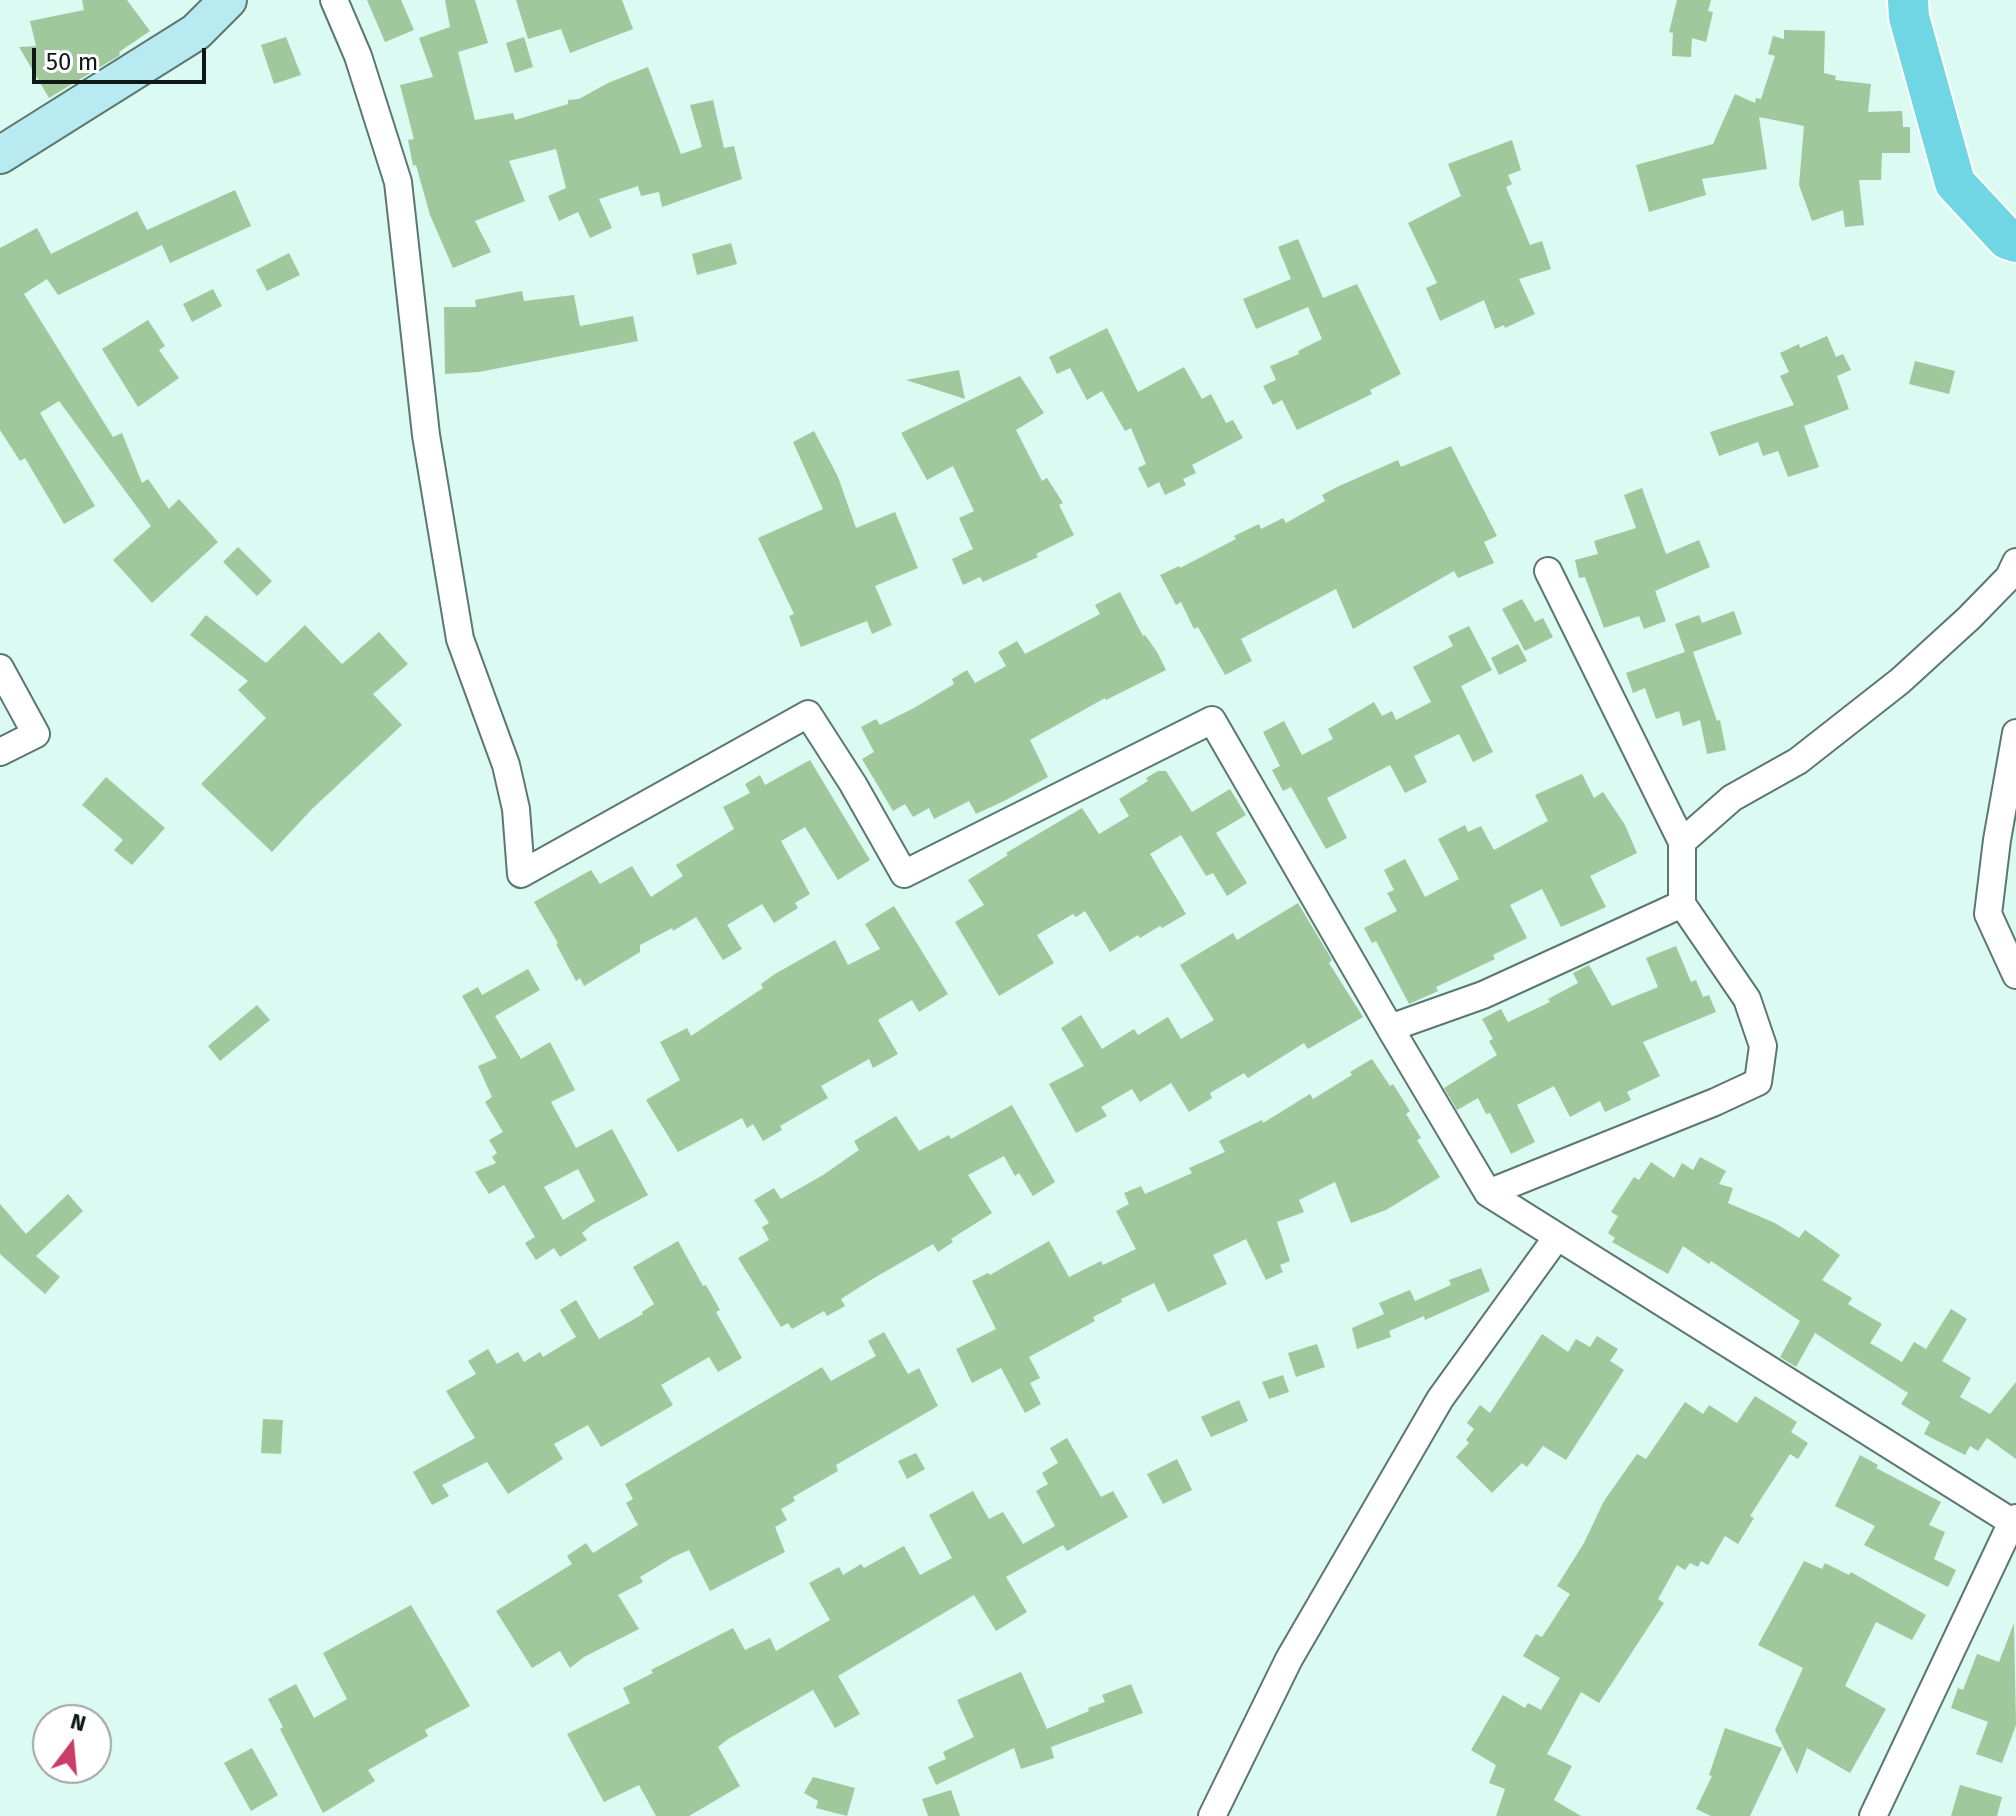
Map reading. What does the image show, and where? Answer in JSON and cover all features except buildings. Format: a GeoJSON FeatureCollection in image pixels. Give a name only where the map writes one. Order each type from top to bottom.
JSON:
{"type":"FeatureCollection","features":[{"type":"Feature","properties":{"kind":"main road"},"geometry":{"type":"LineString","coordinates":[[0,155],[196,32],[228,0]]}},
{"type":"Feature","properties":{"kind":"main road"},"geometry":{"type":"LineString","coordinates":[[1908,0],[1909,17],[1955,183],[2012,240]]}},
{"type":"Feature","properties":{"kind":"street"},"geometry":{"type":"LineString","coordinates":[[334,0],[358,56],[398,182],[426,435],[460,639],[506,765],[516,809],[521,874],[808,714],[853,784],[904,874],[1212,720],[1488,1193],[2014,1520],[1873,1816]]}},
{"type":"Feature","properties":{"kind":"street"},"geometry":{"type":"LineString","coordinates":[[1682,842],[1732,798],[1798,761],[1900,681],[1979,608],[2009,577],[2016,562]]}},
{"type":"Feature","properties":{"kind":"street"},"geometry":{"type":"LineString","coordinates":[[1488,1193],[1758,1082],[1763,1046],[1747,999],[1682,904],[1682,842],[1548,571]]}},
{"type":"Feature","properties":{"kind":"street"},"geometry":{"type":"LineString","coordinates":[[0,668],[36,734],[0,752]]}},
{"type":"Feature","properties":{"kind":"street"},"geometry":{"type":"LineString","coordinates":[[2016,733],[1997,840],[1988,914],[2016,975]]}},
{"type":"Feature","properties":{"kind":"street"},"geometry":{"type":"LineString","coordinates":[[1390,1028],[1483,995],[1682,904]]}},
{"type":"Feature","properties":{"kind":"street"},"geometry":{"type":"LineString","coordinates":[[1212,1816],[1289,1659],[1416,1439],[1440,1399],[1557,1237]]}}]}
